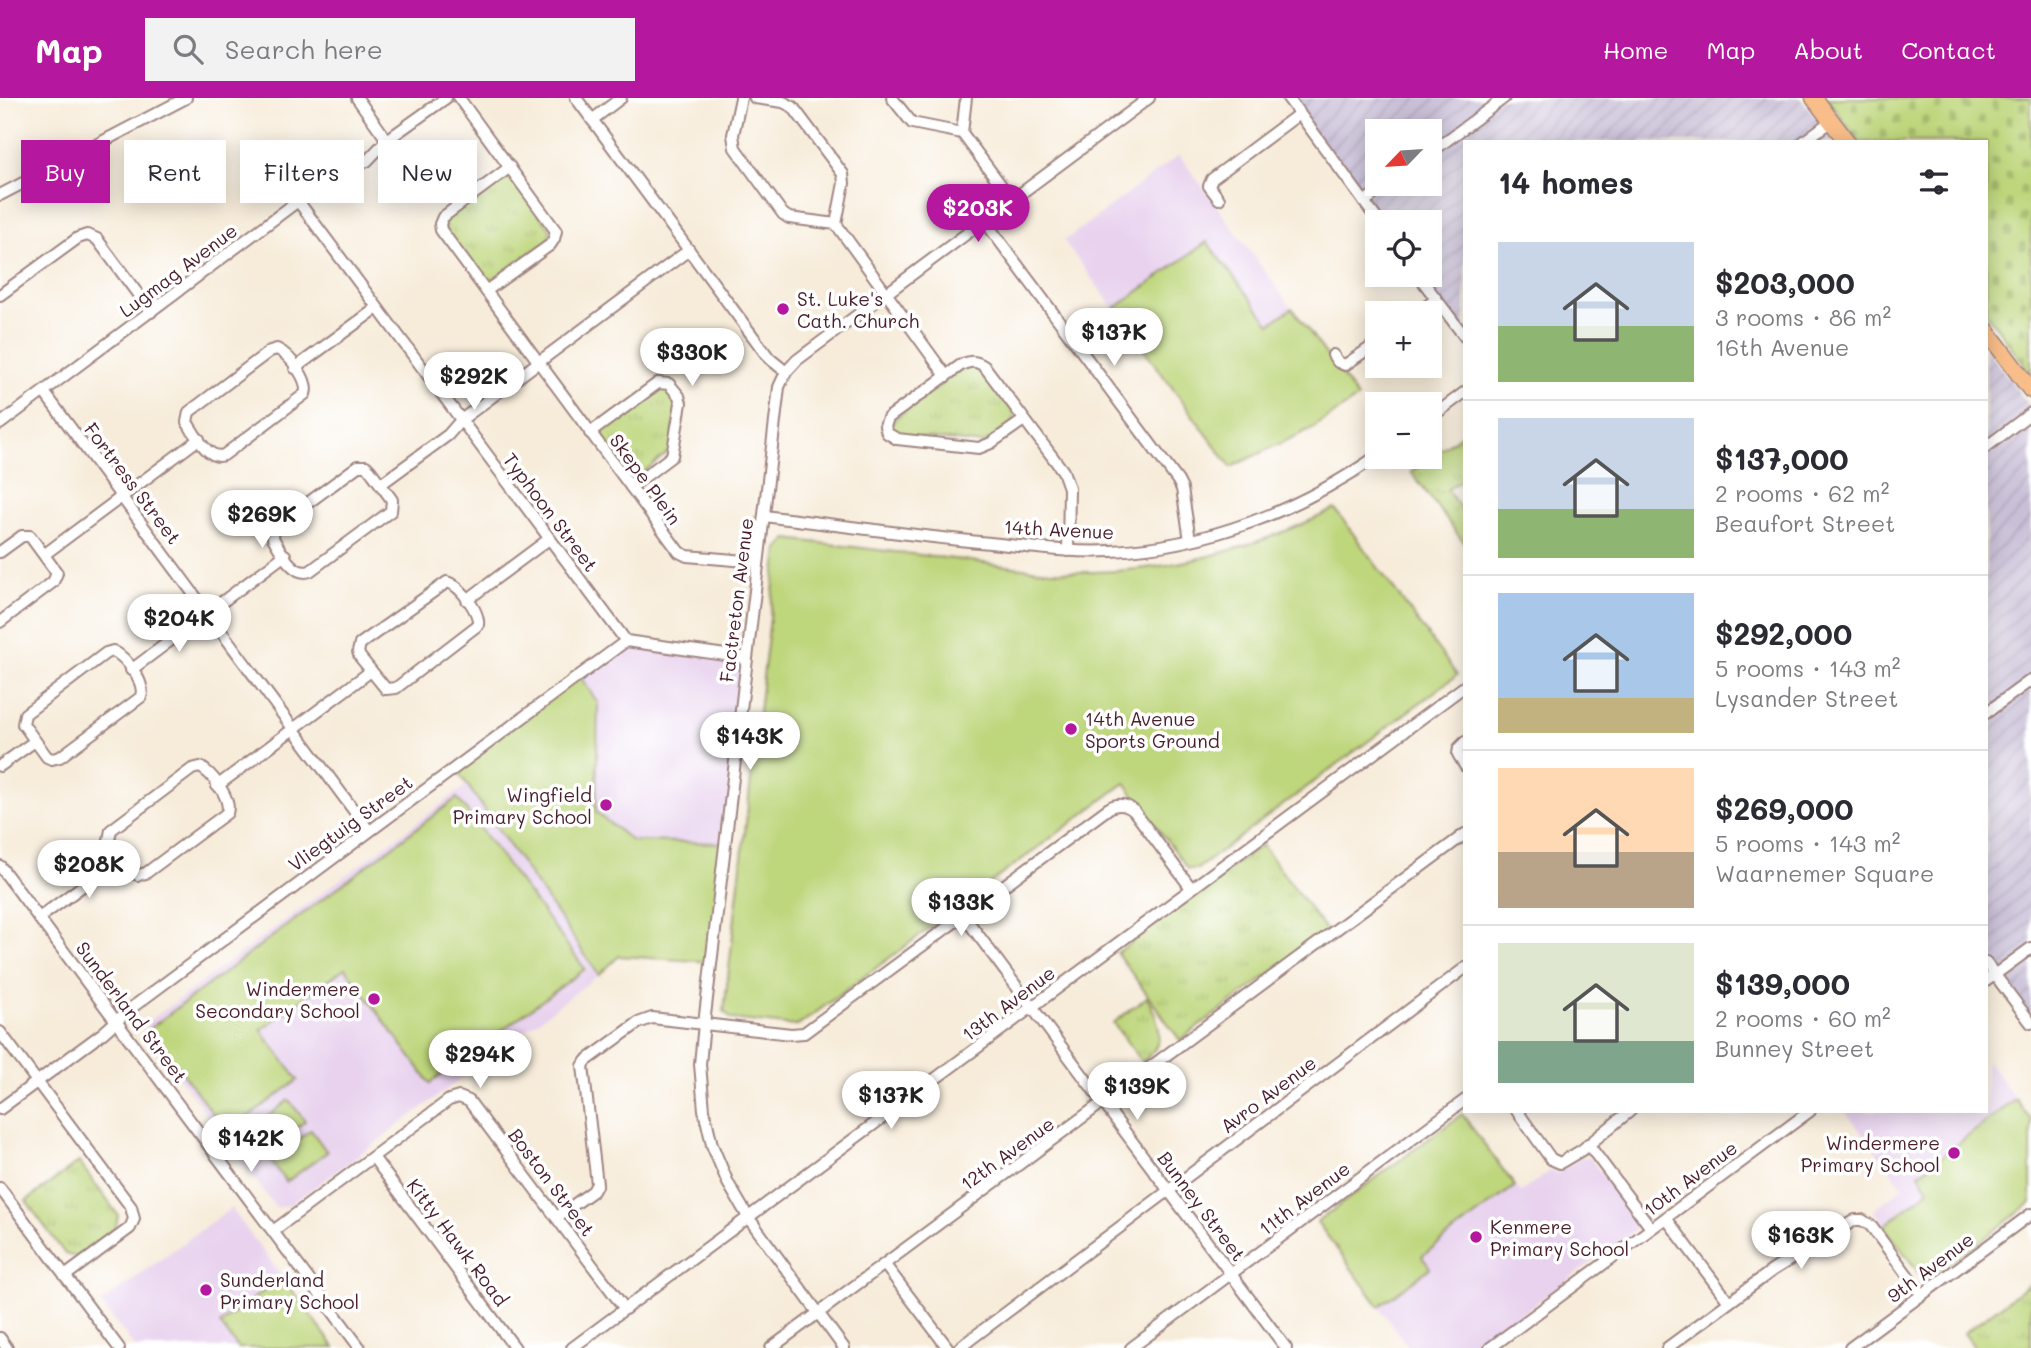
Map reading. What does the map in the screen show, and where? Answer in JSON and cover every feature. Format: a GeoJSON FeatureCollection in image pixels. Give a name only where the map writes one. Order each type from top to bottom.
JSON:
{"type":"FeatureCollection","features":[{"type":"Feature","properties":{"kind":"main road"},"geometry":{"type":"LineString","coordinates":[[1814,98],[1845,140]]}},
{"type":"Feature","properties":{"kind":"main road"},"geometry":{"type":"LineString","coordinates":[[1988,333],[2031,390]]}},
{"type":"Feature","properties":{"kind":"street"},"geometry":{"type":"LineString","coordinates":[[0,195],[186,98]]}},
{"type":"Feature","properties":{"kind":"street"},"geometry":{"type":"LineString","coordinates":[[357,98],[387,140]]}},
{"type":"Feature","properties":{"kind":"street","name":"Lugmag Avenue"},"geometry":{"type":"LineString","coordinates":[[387,140],[446,98]]}},
{"type":"Feature","properties":{"kind":"street"},"geometry":{"type":"LineString","coordinates":[[458,98],[552,224],[555,236],[550,245],[486,291]]}},
{"type":"Feature","properties":{"kind":"street"},"geometry":{"type":"LineString","coordinates":[[576,98],[769,358],[786,372],[797,360],[1012,200],[1135,102],[1149,98]]}},
{"type":"Feature","properties":{"kind":"street"},"geometry":{"type":"LineString","coordinates":[[592,120],[621,98]]}},
{"type":"Feature","properties":{"kind":"street"},"geometry":{"type":"LineString","coordinates":[[741,98],[733,135],[735,148],[783,214],[789,218],[835,224],[946,376]]}},
{"type":"Feature","properties":{"kind":"street"},"geometry":{"type":"LineString","coordinates":[[755,98],[783,102],[793,107],[843,174],[844,183],[835,224]]}},
{"type":"Feature","properties":{"kind":"street"},"geometry":{"type":"LineString","coordinates":[[892,98],[912,123],[962,133],[1012,200]]}},
{"type":"Feature","properties":{"kind":"street"},"geometry":{"type":"LineString","coordinates":[[962,133],[966,98]]}},
{"type":"Feature","properties":{"kind":"street"},"geometry":{"type":"LineString","coordinates":[[1288,98],[1370,210]]}},
{"type":"Feature","properties":{"kind":"street"},"geometry":{"type":"LineString","coordinates":[[1442,144],[1504,98]]}},
{"type":"Feature","properties":{"kind":"street"},"geometry":{"type":"LineString","coordinates":[[1219,200],[1209,186],[1212,179],[1299,114]]}},
{"type":"Feature","properties":{"kind":"street"},"geometry":{"type":"LineString","coordinates":[[1806,140],[1831,121]]}},
{"type":"Feature","properties":{"kind":"street","name":"Lugmag Avenue"},"geometry":{"type":"LineString","coordinates":[[364,162],[378,149]]}},
{"type":"Feature","properties":{"kind":"street","name":"Skepe Plein"},"geometry":{"type":"LineString","coordinates":[[510,167],[446,214],[440,224],[441,230],[681,554],[758,562]]}},
{"type":"Feature","properties":{"kind":"street"},"geometry":{"type":"LineString","coordinates":[[1364,202],[1372,196]]}},
{"type":"Feature","properties":{"kind":"street","name":"Lugmag Avenue"},"geometry":{"type":"LineString","coordinates":[[0,424],[295,203]]}},
{"type":"Feature","properties":{"kind":"street","name":"Typhoon Street"},"geometry":{"type":"LineString","coordinates":[[299,203],[626,641]]}},
{"type":"Feature","properties":{"kind":"street"},"geometry":{"type":"LineString","coordinates":[[984,220],[1178,481],[1182,489],[1190,540]]}},
{"type":"Feature","properties":{"kind":"street"},"geometry":{"type":"LineString","coordinates":[[0,295],[78,238],[87,235],[97,239],[151,313]]}},
{"type":"Feature","properties":{"kind":"street"},"geometry":{"type":"LineString","coordinates":[[381,484],[448,435],[461,420],[689,250]]}},
{"type":"Feature","properties":{"kind":"street"},"geometry":{"type":"LineString","coordinates":[[1427,287],[1463,334]]}},
{"type":"Feature","properties":{"kind":"street"},"geometry":{"type":"LineString","coordinates":[[295,368],[377,308]]}},
{"type":"Feature","properties":{"kind":"street"},"geometry":{"type":"LineString","coordinates":[[270,351],[282,351],[306,384],[305,394],[224,455],[211,455],[199,439],[187,422],[188,412],[270,351]]}},
{"type":"Feature","properties":{"kind":"street"},"geometry":{"type":"LineString","coordinates":[[1333,355],[1338,362],[1345,365],[1365,351]]}},
{"type":"Feature","properties":{"kind":"street"},"geometry":{"type":"LineString","coordinates":[[1024,420],[979,448],[891,437],[885,426],[888,418],[946,376],[968,362],[979,362],[985,367],[1063,471],[1069,488],[1068,551]]}},
{"type":"Feature","properties":{"kind":"street","name":"Factreton Avenue"},"geometry":{"type":"LineString","coordinates":[[786,372],[779,387],[704,1024],[701,1077],[712,1145],[727,1183],[748,1217],[844,1348]]}},
{"type":"Feature","properties":{"kind":"street"},"geometry":{"type":"LineString","coordinates":[[590,433],[658,383],[669,384],[678,396],[681,406],[673,456],[631,487]]}},
{"type":"Feature","properties":{"kind":"street","name":"Fortress Street"},"geometry":{"type":"LineString","coordinates":[[44,392],[369,831]]}},
{"type":"Feature","properties":{"kind":"street"},"geometry":{"type":"LineString","coordinates":[[1442,409],[1463,393]]}},
{"type":"Feature","properties":{"kind":"street"},"geometry":{"type":"LineString","coordinates":[[1988,445],[2031,413]]}},
{"type":"Feature","properties":{"kind":"street"},"geometry":{"type":"LineString","coordinates":[[45,554],[199,439]]}},
{"type":"Feature","properties":{"kind":"street","name":"14th Avenue"},"geometry":{"type":"LineString","coordinates":[[764,516],[1068,551],[1113,551],[1190,540],[1250,523],[1326,489],[1365,464]]}},
{"type":"Feature","properties":{"kind":"street"},"geometry":{"type":"LineString","coordinates":[[361,466],[368,468],[393,500],[391,511],[307,573],[297,571],[285,555],[273,538],[274,528],[361,466]]}},
{"type":"Feature","properties":{"kind":"street"},"geometry":{"type":"LineString","coordinates":[[0,552],[25,535],[34,539],[57,570],[55,580],[0,622]]}},
{"type":"Feature","properties":{"kind":"street"},"geometry":{"type":"LineString","coordinates":[[467,600],[549,539]]}},
{"type":"Feature","properties":{"kind":"street"},"geometry":{"type":"LineString","coordinates":[[131,670],[285,555]]}},
{"type":"Feature","properties":{"kind":"street"},"geometry":{"type":"LineString","coordinates":[[444,583],[454,584],[467,600],[478,617],[479,622],[475,629],[393,689],[383,688],[359,655],[359,647],[444,583]]}},
{"type":"Feature","properties":{"kind":"street"},"geometry":{"type":"LineString","coordinates":[[626,641],[747,658]]}},
{"type":"Feature","properties":{"kind":"street","name":"Vliegtuig Street"},"geometry":{"type":"LineString","coordinates":[[0,1109],[626,641]]}},
{"type":"Feature","properties":{"kind":"street"},"geometry":{"type":"LineString","coordinates":[[108,652],[118,653],[131,670],[143,686],[141,696],[60,757],[47,757],[23,724],[24,714],[108,652]]}},
{"type":"Feature","properties":{"kind":"street"},"geometry":{"type":"LineString","coordinates":[[217,786],[371,671]]}},
{"type":"Feature","properties":{"kind":"street"},"geometry":{"type":"LineString","coordinates":[[1988,712],[2031,680]]}},
{"type":"Feature","properties":{"kind":"street","name":"13th Avenue"},"geometry":{"type":"LineString","coordinates":[[572,1348],[1463,688]]}},
{"type":"Feature","properties":{"kind":"street"},"geometry":{"type":"LineString","coordinates":[[0,766],[35,741]]}},
{"type":"Feature","properties":{"kind":"street"},"geometry":{"type":"LineString","coordinates":[[1463,744],[1458,754],[1463,762]]}},
{"type":"Feature","properties":{"kind":"street"},"geometry":{"type":"LineString","coordinates":[[194,768],[204,769],[229,802],[225,814],[144,874],[134,873],[122,858],[109,840],[109,832],[194,768]]}},
{"type":"Feature","properties":{"kind":"street"},"geometry":{"type":"LineString","coordinates":[[557,1217],[593,1191],[597,1184],[582,1074],[586,1061],[645,1019],[791,1034],[804,1032],[1109,808],[1117,805],[1134,811],[1191,888]]}},
{"type":"Feature","properties":{"kind":"street","name":"12th Avenue"},"geometry":{"type":"LineString","coordinates":[[771,1348],[1463,835]]}},
{"type":"Feature","properties":{"kind":"street"},"geometry":{"type":"LineString","coordinates":[[39,918],[122,858]]}},
{"type":"Feature","properties":{"kind":"street","name":"Sunderland Street"},"geometry":{"type":"LineString","coordinates":[[0,866],[360,1348]]}},
{"type":"Feature","properties":{"kind":"street","name":"Bunney Street"},"geometry":{"type":"LineString","coordinates":[[964,916],[1286,1348]]}},
{"type":"Feature","properties":{"kind":"street"},"geometry":{"type":"LineString","coordinates":[[2031,948],[1991,978],[2031,1023]]}},
{"type":"Feature","properties":{"kind":"street","name":"Avro Avenue"},"geometry":{"type":"LineString","coordinates":[[959,1348],[1463,970]]}},
{"type":"Feature","properties":{"kind":"street"},"geometry":{"type":"LineString","coordinates":[[0,1032],[131,1207],[134,1219],[130,1228],[65,1276]]}},
{"type":"Feature","properties":{"kind":"street","name":"Boston Street"},"geometry":{"type":"LineString","coordinates":[[273,1231],[449,1100],[459,1097],[469,1101],[625,1309]]}},
{"type":"Feature","properties":{"kind":"street","name":"11th Avenue"},"geometry":{"type":"LineString","coordinates":[[1130,1348],[1463,1101]]}},
{"type":"Feature","properties":{"kind":"street"},"geometry":{"type":"LineString","coordinates":[[1518,1113],[1552,1159],[1558,1163],[1565,1162],[1627,1113]]}},
{"type":"Feature","properties":{"kind":"street","name":"10th Avenue"},"geometry":{"type":"LineString","coordinates":[[1490,1348],[1807,1113]]}},
{"type":"Feature","properties":{"kind":"street"},"geometry":{"type":"LineString","coordinates":[[1588,1144],[1651,1228]]}},
{"type":"Feature","properties":{"kind":"street","name":"Kitty Hawk Road"},"geometry":{"type":"LineString","coordinates":[[373,1157],[515,1348]]}},
{"type":"Feature","properties":{"kind":"street"},"geometry":{"type":"LineString","coordinates":[[0,1188],[119,1348]]}},
{"type":"Feature","properties":{"kind":"street","name":"9th Avenue"},"geometry":{"type":"LineString","coordinates":[[1850,1348],[2031,1214]]}},
{"type":"Feature","properties":{"kind":"street"},"geometry":{"type":"LineString","coordinates":[[1666,1218],[1729,1302]]}},
{"type":"Feature","properties":{"kind":"street"},"geometry":{"type":"LineString","coordinates":[[1667,1348],[1773,1270],[1848,1222],[1858,1219],[1871,1226],[1922,1295]]}},
{"type":"Feature","properties":{"kind":"street"},"geometry":{"type":"LineString","coordinates":[[885,1265],[948,1348]]}},
{"type":"Feature","properties":{"kind":"street"},"geometry":{"type":"LineString","coordinates":[[0,1338],[7,1348]]}},
{"type":"Feature","properties":{"kind":"shaded area"},"geometry":{"type":"Polygon","coordinates":[[[1288,98],[1801,98],[1832,140],[1463,140],[1463,334],[1442,307],[1442,301],[1438,301],[1427,287],[1442,287],[1442,210],[1370,210],[1288,98]]]}},
{"type":"Feature","properties":{"kind":"shaded area"},"geometry":{"type":"Polygon","coordinates":[[[1179,155],[1358,398],[1311,429],[1231,467],[1064,241],[1179,155]]]}},
{"type":"Feature","properties":{"kind":"shaded area"},"geometry":{"type":"Polygon","coordinates":[[[1988,351],[2031,408],[2031,1023],[1988,966],[1988,351]]]}},
{"type":"Feature","properties":{"kind":"shaded area"},"geometry":{"type":"Polygon","coordinates":[[[626,641],[747,658],[711,962],[619,956],[599,975],[358,1156],[288,1206],[276,1208],[146,1033],[148,1022],[467,785],[455,767],[626,641]]]}},
{"type":"Feature","properties":{"kind":"shaded area","name":"Windermere Primary School"},"geometry":{"type":"Polygon","coordinates":[[[1988,1062],[2031,1120],[2031,1203],[1931,1278],[1922,1277],[1874,1210],[1903,1187],[1847,1113],[1988,1113],[1988,1062]]]}},
{"type":"Feature","properties":{"kind":"shaded area","name":"Kenmere Primary School"},"geometry":{"type":"Polygon","coordinates":[[[1462,1114],[1521,1192],[1553,1169],[1557,1174],[1581,1157],[1590,1158],[1636,1220],[1635,1230],[1475,1348],[1409,1348],[1317,1222],[1462,1114]]]}},
{"type":"Feature","properties":{"kind":"shaded area","name":"Sunderland Primary School"},"geometry":{"type":"Polygon","coordinates":[[[231,1208],[335,1348],[135,1348],[101,1303],[231,1208]]]}},
{"type":"Feature","properties":{"kind":"green space"},"geometry":{"type":"Polygon","coordinates":[[[1827,98],[2031,98],[2031,374],[1988,316],[1988,140],[1858,140],[1827,98]]]}},
{"type":"Feature","properties":{"kind":"green space"},"geometry":{"type":"Polygon","coordinates":[[[509,175],[551,230],[548,241],[488,283],[445,231],[445,221],[469,203],[477,203],[477,197],[509,175]]]}},
{"type":"Feature","properties":{"kind":"green space"},"geometry":{"type":"Polygon","coordinates":[[[1207,242],[1270,324],[1292,308],[1358,398],[1311,429],[1231,467],[1114,309],[1207,242]]]}},
{"type":"Feature","properties":{"kind":"green space"},"geometry":{"type":"Polygon","coordinates":[[[966,366],[980,368],[1015,414],[1014,421],[984,444],[897,435],[892,432],[892,421],[966,366]]]}},
{"type":"Feature","properties":{"kind":"green space"},"geometry":{"type":"Polygon","coordinates":[[[657,388],[669,389],[677,403],[671,450],[636,478],[629,477],[606,449],[601,430],[657,388]]]}},
{"type":"Feature","properties":{"kind":"green space"},"geometry":{"type":"Polygon","coordinates":[[[1463,433],[1463,478],[1447,490],[1463,511],[1463,541],[1411,472],[1415,469],[1442,469],[1442,449],[1463,433]]]}},
{"type":"Feature","properties":{"kind":"green space","name":"14th Avenue Sports Ground"},"geometry":{"type":"Polygon","coordinates":[[[1335,509],[1457,675],[1197,869],[1188,869],[1125,783],[799,1025],[731,1019],[724,1011],[778,549],[787,539],[1028,569],[1095,572],[1157,567],[1218,554],[1278,534],[1335,509]]]}},
{"type":"Feature","properties":{"kind":"green space"},"geometry":{"type":"Polygon","coordinates":[[[579,675],[598,703],[596,812],[632,841],[725,843],[711,962],[619,956],[599,975],[455,767],[579,675]]]}},
{"type":"Feature","properties":{"kind":"green space","name":"Windermere Secondary School"},"geometry":{"type":"Polygon","coordinates":[[[457,798],[585,969],[430,1083],[345,968],[261,1030],[298,1080],[227,1132],[149,1029],[457,798]]]}},
{"type":"Feature","properties":{"kind":"green space"},"geometry":{"type":"Polygon","coordinates":[[[1262,845],[1327,932],[1180,1040],[1117,953],[1262,845]]]}},
{"type":"Feature","properties":{"kind":"green space"},"geometry":{"type":"Polygon","coordinates":[[[1147,997],[1158,1024],[1159,1040],[1142,1062],[1113,1023],[1147,997]]]}},
{"type":"Feature","properties":{"kind":"green space","name":"Windermere Primary School"},"geometry":{"type":"Polygon","coordinates":[[[2016,1099],[2031,1120],[2031,1203],[1931,1278],[1922,1277],[1884,1226],[1929,1190],[1919,1174],[2016,1099]]]}},
{"type":"Feature","properties":{"kind":"green space"},"geometry":{"type":"Polygon","coordinates":[[[289,1100],[305,1121],[264,1153],[248,1132],[289,1100]]]}},
{"type":"Feature","properties":{"kind":"green space"},"geometry":{"type":"Polygon","coordinates":[[[1462,1114],[1515,1186],[1422,1256],[1430,1268],[1379,1306],[1317,1222],[1462,1114]]]}},
{"type":"Feature","properties":{"kind":"green space"},"geometry":{"type":"Polygon","coordinates":[[[311,1130],[327,1152],[286,1182],[270,1160],[311,1130]]]}},
{"type":"Feature","properties":{"kind":"green space"},"geometry":{"type":"Polygon","coordinates":[[[79,1162],[118,1215],[116,1227],[76,1257],[65,1254],[26,1201],[79,1162]]]}},
{"type":"Feature","properties":{"kind":"green space"},"geometry":{"type":"Polygon","coordinates":[[[282,1277],[335,1348],[238,1348],[220,1324],[282,1277]]]}},
{"type":"Feature","properties":{"kind":"green space"},"geometry":{"type":"Polygon","coordinates":[[[2031,1283],[2031,1348],[1975,1348],[1964,1333],[2031,1283]]]}},
{"type":"Feature","properties":{"kind":"place","name":"St. Luke's Cath. Church"},"geometry":{"type":"Point","coordinates":[783,309]}},
{"type":"Feature","properties":{"kind":"place","name":"14th Avenue Sports Ground"},"geometry":{"type":"Point","coordinates":[1071,729]}},
{"type":"Feature","properties":{"kind":"place","name":"Wingfield Primary School"},"geometry":{"type":"Point","coordinates":[606,805]}},
{"type":"Feature","properties":{"kind":"place","name":"Windermere Secondary School"},"geometry":{"type":"Point","coordinates":[374,999]}},
{"type":"Feature","properties":{"kind":"place","name":"Windermere Primary School"},"geometry":{"type":"Point","coordinates":[1954,1153]}},
{"type":"Feature","properties":{"kind":"place","name":"Kenmere Primary School"},"geometry":{"type":"Point","coordinates":[1476,1237]}},
{"type":"Feature","properties":{"kind":"place","name":"Sunderland Primary School"},"geometry":{"type":"Point","coordinates":[206,1290]}}]}
